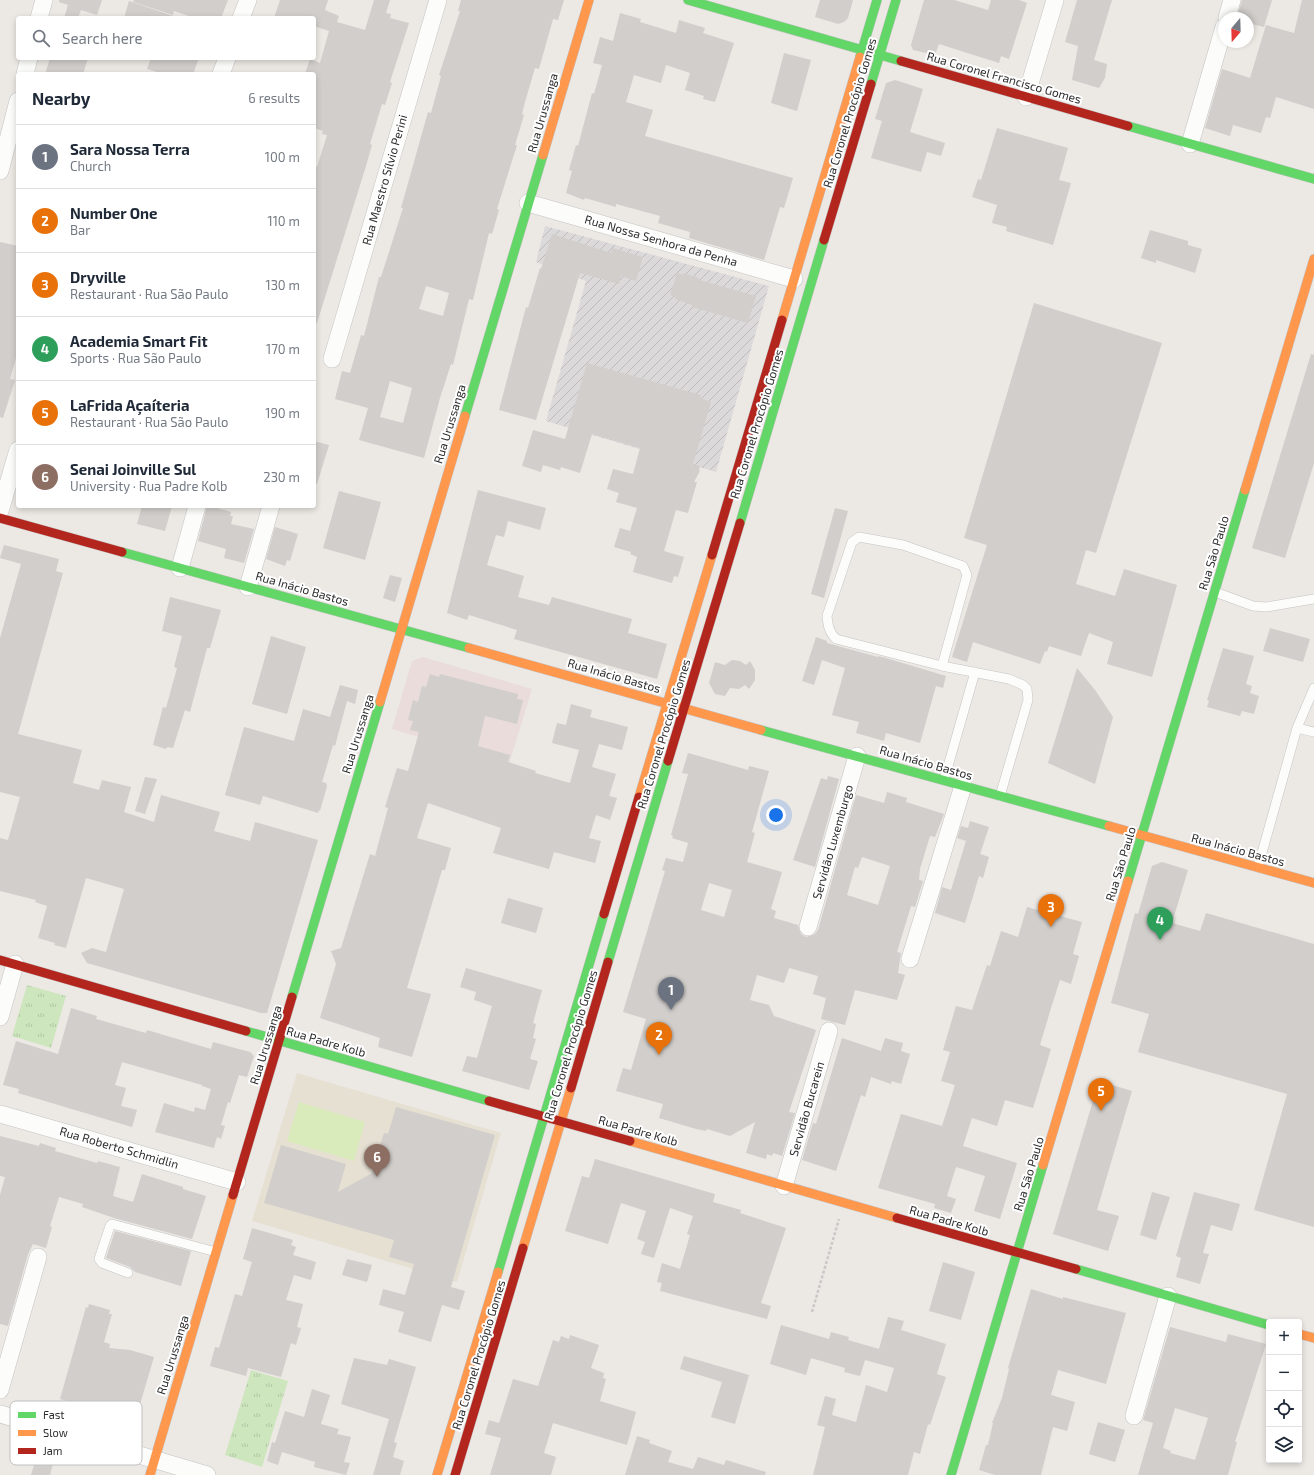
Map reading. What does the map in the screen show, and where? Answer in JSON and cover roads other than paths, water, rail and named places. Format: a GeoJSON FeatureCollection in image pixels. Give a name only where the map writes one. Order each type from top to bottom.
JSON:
{"type":"FeatureCollection","features":[{"type":"Feature","properties":{"kind":"main road","name":"Rua Urussanga"},"geometry":{"type":"LineString","coordinates":[[153,1467],[589,0]]}},
{"type":"Feature","properties":{"kind":"main road","name":"Rua Coronel Francisco Gomes"},"geometry":{"type":"LineString","coordinates":[[688,0],[1314,179]]}},
{"type":"Feature","properties":{"kind":"main road","name":"Rua Coronel Procópio Gomes"},"geometry":{"type":"LineString","coordinates":[[437,1475],[877,0]]}},
{"type":"Feature","properties":{"kind":"main road","name":"Rua Coronel Procópio Gomes"},"geometry":{"type":"LineString","coordinates":[[455,1475],[896,0]]}},
{"type":"Feature","properties":{"kind":"main road","name":"Rua São Paulo"},"geometry":{"type":"LineString","coordinates":[[951,1475],[1314,259]]}},
{"type":"Feature","properties":{"kind":"main road","name":"Rua Inácio Bastos"},"geometry":{"type":"LineString","coordinates":[[0,518],[1314,883]]}},
{"type":"Feature","properties":{"kind":"main road","name":"Rua Padre Kolb"},"geometry":{"type":"LineString","coordinates":[[8,962],[1266,1325]]}},
{"type":"Feature","properties":{"kind":"main road"},"geometry":{"type":"LineString","coordinates":[[1302,1335],[1314,1338]]}},
{"type":"Feature","properties":{"kind":"street"},"geometry":{"type":"LineString","coordinates":[[40,16],[44,0]]}},
{"type":"Feature","properties":{"kind":"street"},"geometry":{"type":"LineString","coordinates":[[242,16],[248,0]]}},
{"type":"Feature","properties":{"kind":"street","name":"Rua Maestro Sílvio Perini"},"geometry":{"type":"LineString","coordinates":[[332,359],[438,0]]}},
{"type":"Feature","properties":{"kind":"street"},"geometry":{"type":"LineString","coordinates":[[1026,97],[1055,0]]}},
{"type":"Feature","properties":{"kind":"street"},"geometry":{"type":"LineString","coordinates":[[1229,12],[1232,0]]}},
{"type":"Feature","properties":{"kind":"street"},"geometry":{"type":"LineString","coordinates":[[1190,144],[1218,48]]}},
{"type":"Feature","properties":{"kind":"street"},"geometry":{"type":"LineString","coordinates":[[26,72],[28,60]]}},
{"type":"Feature","properties":{"kind":"street"},"geometry":{"type":"LineString","coordinates":[[222,72],[226,60]]}},
{"type":"Feature","properties":{"kind":"street"},"geometry":{"type":"LineString","coordinates":[[0,171],[16,109]]}},
{"type":"Feature","properties":{"kind":"street","name":"Rua Nossa Senhora da Penha"},"geometry":{"type":"LineString","coordinates":[[528,203],[794,278]]}},
{"type":"Feature","properties":{"kind":"street"},"geometry":{"type":"LineString","coordinates":[[0,511],[16,457]]}},
{"type":"Feature","properties":{"kind":"street"},"geometry":{"type":"LineString","coordinates":[[180,568],[196,508]]}},
{"type":"Feature","properties":{"kind":"street"},"geometry":{"type":"LineString","coordinates":[[248,587],[270,508]]}},
{"type":"Feature","properties":{"kind":"street","name":"Servidão Luxemburgo"},"geometry":{"type":"LineString","coordinates":[[808,927],[857,756]]}},
{"type":"Feature","properties":{"kind":"street"},"geometry":{"type":"LineString","coordinates":[[910,959],[963,786]]}},
{"type":"Feature","properties":{"kind":"street"},"geometry":{"type":"LineString","coordinates":[[0,1017],[8,962]]}},
{"type":"Feature","properties":{"kind":"street","name":"Servidão Bucarein"},"geometry":{"type":"LineString","coordinates":[[784,1186],[829,1031]]}},
{"type":"Feature","properties":{"kind":"street","name":"Rua Roberto Schmidlin"},"geometry":{"type":"LineString","coordinates":[[0,1114],[237,1182]]}},
{"type":"Feature","properties":{"kind":"street"},"geometry":{"type":"LineString","coordinates":[[0,1390],[38,1257]]}},
{"type":"Feature","properties":{"kind":"street"},"geometry":{"type":"LineString","coordinates":[[1134,1416],[1168,1296]]}},
{"type":"Feature","properties":{"kind":"street"},"geometry":{"type":"LineString","coordinates":[[0,1414],[10,1417]]}},
{"type":"Feature","properties":{"kind":"street"},"geometry":{"type":"LineString","coordinates":[[142,1463],[153,1467],[207,1475]]}},
{"type":"Feature","properties":{"kind":"lane"},"geometry":{"type":"LineString","coordinates":[[942,666],[967,575],[963,566],[903,545],[859,537],[855,539],[852,542],[827,616],[831,634],[836,639],[942,666],[1009,679],[1023,685],[1027,690],[1028,700],[1000,796]]}},
{"type":"Feature","properties":{"kind":"lane"},"geometry":{"type":"LineString","coordinates":[[1214,592],[1253,606],[1266,607],[1314,599]]}},
{"type":"Feature","properties":{"kind":"lane"},"geometry":{"type":"LineString","coordinates":[[944,780],[975,672]]}},
{"type":"Feature","properties":{"kind":"lane"},"geometry":{"type":"LineString","coordinates":[[1258,867],[1297,728],[1314,688]]}},
{"type":"Feature","properties":{"kind":"lane"},"geometry":{"type":"LineString","coordinates":[[1297,728],[1314,732]]}},
{"type":"Feature","properties":{"kind":"lane"},"geometry":{"type":"LineString","coordinates":[[128,1273],[102,1263],[100,1259],[110,1226],[112,1224],[216,1252]]}},
{"type":"Feature","properties":{"kind":"place","name":"Dryville"},"geometry":{"type":"Point","coordinates":[1051,927]}},
{"type":"Feature","properties":{"kind":"place","name":"Academia Smart Fit"},"geometry":{"type":"Point","coordinates":[1160,940]}},
{"type":"Feature","properties":{"kind":"place","name":"Sara Nossa Terra"},"geometry":{"type":"Point","coordinates":[671,1010]}},
{"type":"Feature","properties":{"kind":"place","name":"Number One"},"geometry":{"type":"Point","coordinates":[659,1055]}},
{"type":"Feature","properties":{"kind":"place","name":"LaFrida Açaíteria"},"geometry":{"type":"Point","coordinates":[1101,1111]}},
{"type":"Feature","properties":{"kind":"place","name":"Senai Joinville Sul"},"geometry":{"type":"Point","coordinates":[377,1177]}}]}
